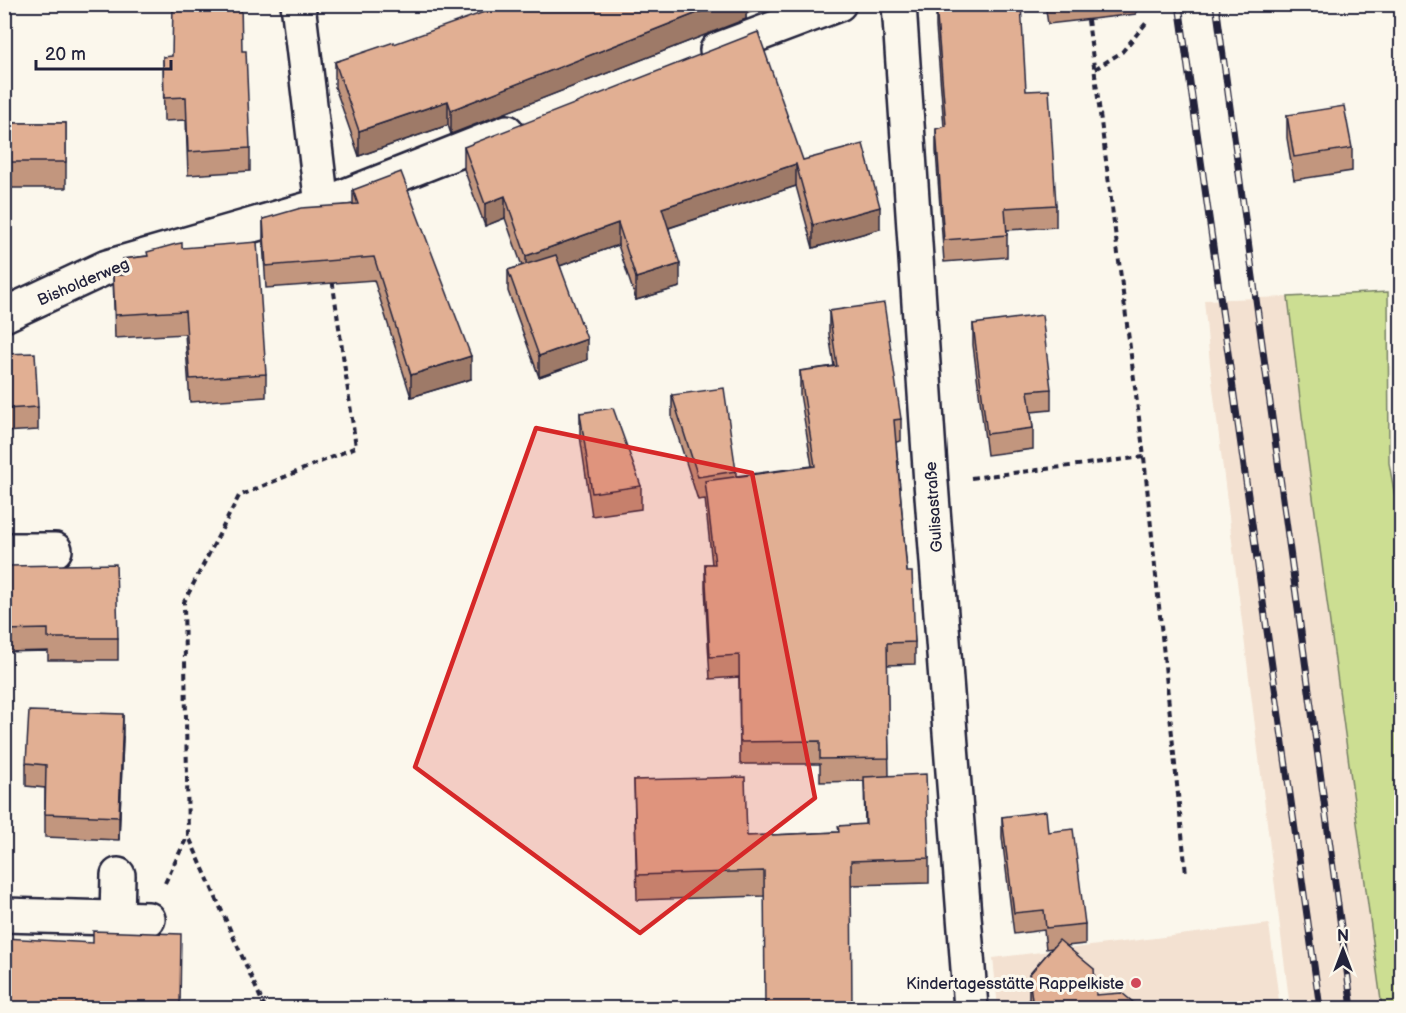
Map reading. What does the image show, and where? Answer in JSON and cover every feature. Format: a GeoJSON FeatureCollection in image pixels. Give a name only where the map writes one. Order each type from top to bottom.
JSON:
{"type":"FeatureCollection","features":[{"type":"Feature","properties":{"kind":"street"},"geometry":{"type":"LineString","coordinates":[[298,4],[322,205]]}},
{"type":"Feature","properties":{"kind":"street"},"geometry":{"type":"LineString","coordinates":[[691,60],[839,4]]}},
{"type":"Feature","properties":{"kind":"street","name":"Gulisastraße"},"geometry":{"type":"LineString","coordinates":[[899,4],[931,483],[972,1008]]}},
{"type":"Feature","properties":{"kind":"street","name":"Bisholderweg"},"geometry":{"type":"LineString","coordinates":[[4,315],[107,267],[322,205],[533,122]]}},
{"type":"Feature","properties":{"kind":"street"},"geometry":{"type":"LineString","coordinates":[[4,550],[55,550]]}},
{"type":"Feature","properties":{"kind":"street"},"geometry":{"type":"LineString","coordinates":[[4,915],[133,918],[118,875]]}},
{"type":"Feature","properties":{"kind":"path"},"geometry":{"type":"LineString","coordinates":[[1089,20],[1144,457],[1186,874]]}},
{"type":"Feature","properties":{"kind":"path"},"geometry":{"type":"LineString","coordinates":[[1095,69],[1122,52],[1148,22]]}},
{"type":"Feature","properties":{"kind":"path"},"geometry":{"type":"LineString","coordinates":[[265,1008],[188,835],[184,602],[239,495],[356,447],[331,274]]}},
{"type":"Feature","properties":{"kind":"path"},"geometry":{"type":"LineString","coordinates":[[931,483],[1144,457]]}},
{"type":"Feature","properties":{"kind":"path"},"geometry":{"type":"LineString","coordinates":[[133,918],[188,835]]}},
{"type":"Feature","properties":{"kind":"highlighted area"},"geometry":{"type":"Polygon","coordinates":[[[536,428],[752,473],[815,798],[640,933],[415,767],[536,428]]]}},
{"type":"Feature","properties":{"kind":"shaded area"},"geometry":{"type":"Polygon","coordinates":[[[1288,297],[1382,1008],[1290,1008],[1204,300],[1288,297]]]}},
{"type":"Feature","properties":{"kind":"shaded area","name":"Kindertagesstätte Rappelkiste"},"geometry":{"type":"Polygon","coordinates":[[[1269,924],[1280,1008],[998,1008],[993,958],[1269,924]]]}},
{"type":"Feature","properties":{"kind":"green space"},"geometry":{"type":"Polygon","coordinates":[[[1388,292],[1389,463],[1402,536],[1401,1008],[1382,1008],[1288,297],[1388,292]]]}},
{"type":"Feature","properties":{"kind":"building"},"geometry":{"type":"Polygon","coordinates":[[[173,4],[241,4],[242,51],[246,51],[250,148],[188,152],[186,97],[164,98],[163,57],[172,56],[173,4]]]}},
{"type":"Feature","properties":{"kind":"building"},"geometry":{"type":"Polygon","coordinates":[[[507,4],[720,4],[451,110],[448,101],[359,131],[335,62],[507,4]]]}},
{"type":"Feature","properties":{"kind":"building"},"geometry":{"type":"Polygon","coordinates":[[[1021,4],[1026,91],[1049,90],[1056,205],[1005,208],[1007,235],[944,240],[936,129],[946,126],[936,5],[1021,4]]]}},
{"type":"Feature","properties":{"kind":"building"},"geometry":{"type":"Polygon","coordinates":[[[758,32],[803,160],[863,144],[880,207],[813,225],[796,164],[662,208],[680,264],[636,278],[618,223],[526,256],[505,196],[485,204],[464,147],[758,32]]]}},
{"type":"Feature","properties":{"kind":"building"},"geometry":{"type":"Polygon","coordinates":[[[1344,106],[1352,148],[1294,157],[1287,115],[1344,106]]]}},
{"type":"Feature","properties":{"kind":"building"},"geometry":{"type":"Polygon","coordinates":[[[4,123],[66,123],[66,162],[4,162],[4,123]]]}},
{"type":"Feature","properties":{"kind":"building"},"geometry":{"type":"Polygon","coordinates":[[[401,172],[471,356],[411,375],[374,257],[266,266],[263,219],[301,208],[358,204],[353,190],[401,172]]]}},
{"type":"Feature","properties":{"kind":"building"},"geometry":{"type":"Polygon","coordinates":[[[257,242],[266,374],[190,379],[185,311],[115,315],[113,275],[124,275],[123,259],[148,256],[147,252],[182,243],[182,248],[257,242]]]}},
{"type":"Feature","properties":{"kind":"building"},"geometry":{"type":"Polygon","coordinates":[[[556,255],[587,339],[539,356],[508,270],[556,255]]]}},
{"type":"Feature","properties":{"kind":"building"},"geometry":{"type":"Polygon","coordinates":[[[884,303],[901,419],[894,420],[907,572],[912,572],[915,642],[887,643],[889,758],[820,759],[820,741],[740,742],[739,655],[710,657],[705,564],[715,564],[705,481],[815,466],[800,371],[837,366],[829,311],[884,303]]]}},
{"type":"Feature","properties":{"kind":"building"},"geometry":{"type":"Polygon","coordinates":[[[1042,315],[1051,389],[1028,391],[1033,428],[987,434],[973,324],[1042,315]]]}},
{"type":"Feature","properties":{"kind":"building"},"geometry":{"type":"Polygon","coordinates":[[[35,353],[38,407],[4,409],[4,354],[35,353]]]}},
{"type":"Feature","properties":{"kind":"building"},"geometry":{"type":"Polygon","coordinates":[[[724,388],[736,471],[698,477],[672,395],[724,388]]]}},
{"type":"Feature","properties":{"kind":"building"},"geometry":{"type":"Polygon","coordinates":[[[613,408],[641,486],[592,493],[580,413],[613,408]]]}},
{"type":"Feature","properties":{"kind":"building"},"geometry":{"type":"Polygon","coordinates":[[[4,557],[8,558],[8,566],[116,564],[118,638],[48,638],[48,629],[4,630],[4,557]]]}},
{"type":"Feature","properties":{"kind":"building"},"geometry":{"type":"Polygon","coordinates":[[[29,711],[123,714],[119,817],[45,814],[46,765],[26,763],[29,711]]]}},
{"type":"Feature","properties":{"kind":"building"},"geometry":{"type":"Polygon","coordinates":[[[926,774],[929,858],[851,861],[852,1008],[765,1008],[764,871],[637,875],[634,780],[745,777],[747,836],[839,832],[838,826],[866,824],[864,777],[926,774]]]}},
{"type":"Feature","properties":{"kind":"building"},"geometry":{"type":"Polygon","coordinates":[[[1046,811],[1048,832],[1073,829],[1085,924],[1046,928],[1044,910],[1014,913],[1002,817],[1046,811]]]}},
{"type":"Feature","properties":{"kind":"building"},"geometry":{"type":"Polygon","coordinates":[[[93,931],[181,934],[180,1008],[4,1008],[4,938],[93,943],[93,931]]]}},
{"type":"Feature","properties":{"kind":"building"},"geometry":{"type":"Polygon","coordinates":[[[1059,940],[1094,969],[1096,995],[1122,993],[1140,1008],[1025,1008],[1032,1000],[1029,975],[1059,940]]]}},
{"type":"Feature","properties":{"kind":"railway"},"geometry":{"type":"LineString","coordinates":[[1179,4],[1320,1008]]}},
{"type":"Feature","properties":{"kind":"railway"},"geometry":{"type":"LineString","coordinates":[[1216,4],[1352,1008]]}},
{"type":"Feature","properties":{"kind":"place","name":"Kindertagesstätte Rappelkiste"},"geometry":{"type":"Point","coordinates":[1136,983]}}]}
